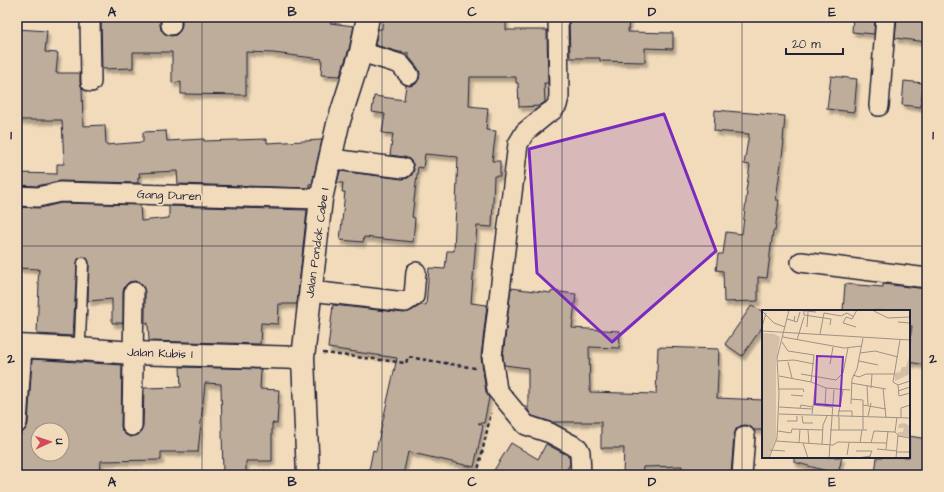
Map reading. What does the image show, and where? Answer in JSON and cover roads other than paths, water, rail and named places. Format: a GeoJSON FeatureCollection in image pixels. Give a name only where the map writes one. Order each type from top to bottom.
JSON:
{"type":"FeatureCollection","features":[{"type":"Feature","properties":{"kind":"street"},"geometry":{"type":"LineString","coordinates":[[90,17],[91,82]]}},
{"type":"Feature","properties":{"kind":"street","name":"Jalan Pondok Cabe I"},"geometry":{"type":"LineString","coordinates":[[308,475],[311,291],[322,199],[338,124],[361,52],[368,17]]}},
{"type":"Feature","properties":{"kind":"street"},"geometry":{"type":"LineString","coordinates":[[558,17],[559,97],[557,105],[553,110],[525,132],[518,144],[492,356],[497,390],[526,424],[550,433],[578,448],[580,452],[581,475]]}},
{"type":"Feature","properties":{"kind":"street"},"geometry":{"type":"LineString","coordinates":[[879,106],[886,17]]}},
{"type":"Feature","properties":{"kind":"street"},"geometry":{"type":"LineString","coordinates":[[361,52],[400,64],[409,75]]}},
{"type":"Feature","properties":{"kind":"street"},"geometry":{"type":"LineString","coordinates":[[331,159],[403,168]]}},
{"type":"Feature","properties":{"kind":"street","name":"Gang Duren"},"geometry":{"type":"LineString","coordinates":[[17,196],[38,197],[60,192],[322,199]]}},
{"type":"Feature","properties":{"kind":"street"},"geometry":{"type":"LineString","coordinates":[[801,262],[927,278]]}},
{"type":"Feature","properties":{"kind":"street"},"geometry":{"type":"LineString","coordinates":[[311,291],[405,302],[414,296],[416,272]]}},
{"type":"Feature","properties":{"kind":"street"},"geometry":{"type":"LineString","coordinates":[[132,426],[134,292]]}},
{"type":"Feature","properties":{"kind":"street"},"geometry":{"type":"LineString","coordinates":[[17,423],[20,346]]}},
{"type":"Feature","properties":{"kind":"street","name":"Jalan Kubis I"},"geometry":{"type":"LineString","coordinates":[[20,346],[133,353],[310,355]]}},
{"type":"Feature","properties":{"kind":"street"},"geometry":{"type":"LineString","coordinates":[[742,475],[745,436]]}},
{"type":"Feature","properties":{"kind":"lane"},"geometry":{"type":"LineString","coordinates":[[78,349],[80,339],[83,263]]}}]}
